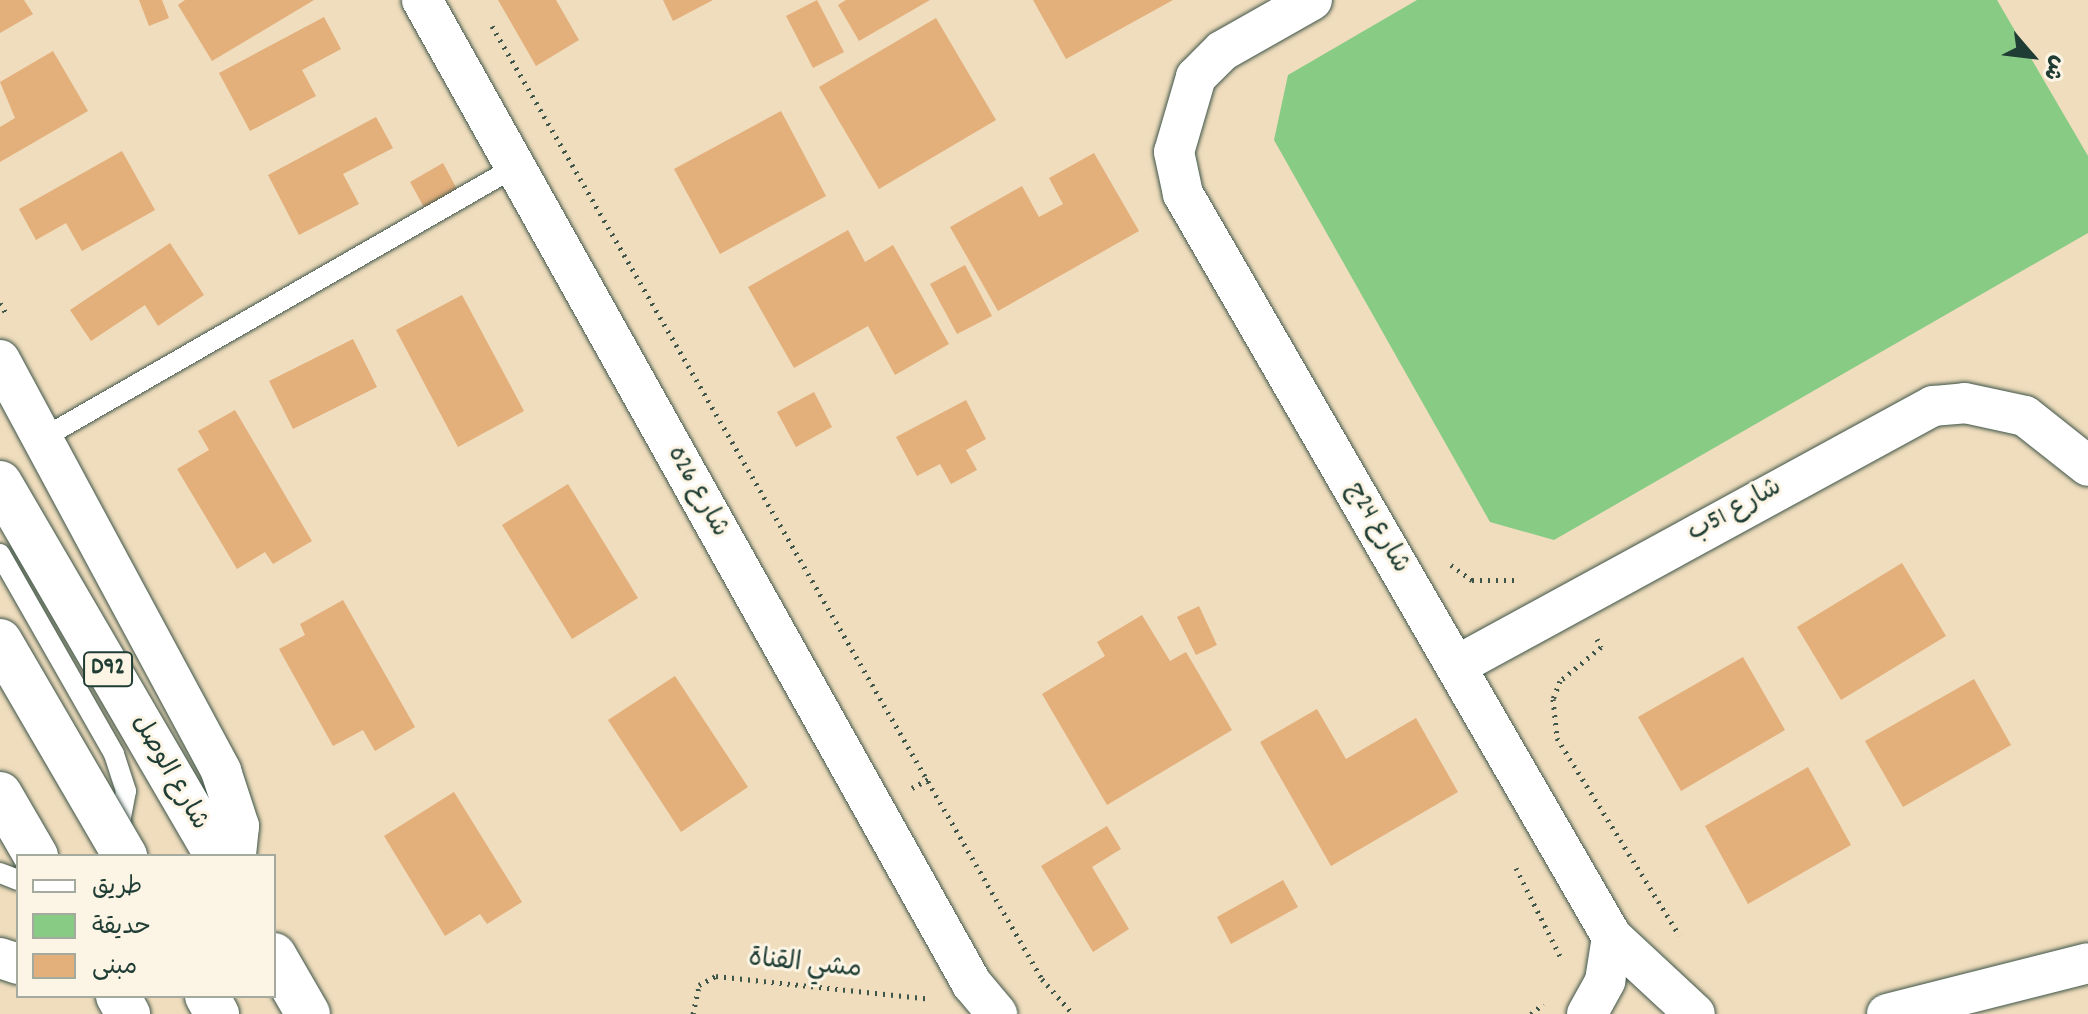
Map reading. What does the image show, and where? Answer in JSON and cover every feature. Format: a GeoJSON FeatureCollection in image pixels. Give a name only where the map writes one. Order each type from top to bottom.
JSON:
{"type":"FeatureCollection","features":[{"type":"Feature","properties":{"kind":"main road","name":"شارع الوصل"},"geometry":{"type":"LineString","coordinates":[[0,483],[216,854]]}},
{"type":"Feature","properties":{"kind":"main road"},"geometry":{"type":"LineString","coordinates":[[0,641],[124,854]]}},
{"type":"Feature","properties":{"kind":"main road"},"geometry":{"type":"LineString","coordinates":[[0,794],[35,854]]}},
{"type":"Feature","properties":{"kind":"main road"},"geometry":{"type":"LineString","coordinates":[[276,958],[308,1014]]}},
{"type":"Feature","properties":{"kind":"street","name":"شارع 26ه"},"geometry":{"type":"LineString","coordinates":[[422,0],[969,999]]}},
{"type":"Feature","properties":{"kind":"street","name":"شارع 24ج"},"geometry":{"type":"LineString","coordinates":[[1312,0],[1222,51],[1196,77],[1181,110],[1174,152],[1183,194],[1612,937],[1681,1010]]}},
{"type":"Feature","properties":{"kind":"street"},"geometry":{"type":"LineString","coordinates":[[0,360],[221,771],[239,826],[236,854]]}},
{"type":"Feature","properties":{"kind":"street","name":"شارع 51ب"},"geometry":{"type":"LineString","coordinates":[[1456,666],[1894,422],[1965,403],[2025,416],[2088,466]]}},
{"type":"Feature","properties":{"kind":"street"},"geometry":{"type":"LineString","coordinates":[[1587,1014],[1605,981],[1612,937]]}},
{"type":"Feature","properties":{"kind":"street"},"geometry":{"type":"LineString","coordinates":[[1887,1014],[2088,963]]}},
{"type":"Feature","properties":{"kind":"lane"},"geometry":{"type":"LineString","coordinates":[[43,438],[515,167]]}},
{"type":"Feature","properties":{"kind":"lane"},"geometry":{"type":"LineString","coordinates":[[0,554],[114,754],[126,791],[121,829],[104,854]]}},
{"type":"Feature","properties":{"kind":"path"},"geometry":{"type":"LineString","coordinates":[[485,14],[1042,979],[1073,1014]]}},
{"type":"Feature","properties":{"kind":"path","name":"مشي القناة"},"geometry":{"type":"LineString","coordinates":[[693,1014],[699,985],[716,976],[969,999]]}},
{"type":"Feature","properties":{"kind":"green space"},"geometry":{"type":"Polygon","coordinates":[[[1417,0],[1997,0],[2088,156],[2088,233],[1554,540],[1490,522],[1274,140],[1288,75],[1417,0]]]}},
{"type":"Feature","properties":{"kind":"building"},"geometry":{"type":"Polygon","coordinates":[[[0,0],[24,0],[33,14],[0,33],[0,0]]]}},
{"type":"Feature","properties":{"kind":"building"},"geometry":{"type":"Polygon","coordinates":[[[139,0],[162,0],[169,18],[149,26],[139,0]]]}},
{"type":"Feature","properties":{"kind":"building"},"geometry":{"type":"Polygon","coordinates":[[[185,0],[314,0],[212,61],[178,5],[185,0]]]}},
{"type":"Feature","properties":{"kind":"building"},"geometry":{"type":"Polygon","coordinates":[[[498,0],[556,0],[579,40],[536,66],[498,0]]]}},
{"type":"Feature","properties":{"kind":"building"},"geometry":{"type":"Polygon","coordinates":[[[663,0],[713,0],[673,21],[663,0]]]}},
{"type":"Feature","properties":{"kind":"building"},"geometry":{"type":"Polygon","coordinates":[[[817,0],[844,52],[813,68],[786,16],[817,0]]]}},
{"type":"Feature","properties":{"kind":"building"},"geometry":{"type":"Polygon","coordinates":[[[846,0],[930,0],[859,41],[838,5],[846,0]]]}},
{"type":"Feature","properties":{"kind":"building"},"geometry":{"type":"Polygon","coordinates":[[[1033,0],[1173,0],[1066,59],[1033,0]]]}},
{"type":"Feature","properties":{"kind":"building"},"geometry":{"type":"Polygon","coordinates":[[[324,17],[341,49],[302,70],[316,96],[250,131],[219,73],[324,17]]]}},
{"type":"Feature","properties":{"kind":"building"},"geometry":{"type":"Polygon","coordinates":[[[936,18],[996,120],[879,189],[819,87],[936,18]]]}},
{"type":"Feature","properties":{"kind":"building"},"geometry":{"type":"Polygon","coordinates":[[[53,51],[88,111],[0,162],[0,127],[15,118],[0,82],[53,51]]]}},
{"type":"Feature","properties":{"kind":"building"},"geometry":{"type":"Polygon","coordinates":[[[781,111],[826,196],[720,254],[674,169],[781,111]]]}},
{"type":"Feature","properties":{"kind":"building"},"geometry":{"type":"Polygon","coordinates":[[[376,117],[393,148],[343,174],[359,204],[299,235],[268,175],[376,117]]]}},
{"type":"Feature","properties":{"kind":"building"},"geometry":{"type":"Polygon","coordinates":[[[122,151],[155,210],[82,251],[66,223],[36,240],[19,209],[122,151]]]}},
{"type":"Feature","properties":{"kind":"building"},"geometry":{"type":"Polygon","coordinates":[[[1094,153],[1139,231],[998,311],[950,227],[1022,186],[1039,217],[1063,204],[1049,178],[1094,153]]]}},
{"type":"Feature","properties":{"kind":"building"},"geometry":{"type":"Polygon","coordinates":[[[443,163],[458,191],[425,209],[410,182],[443,163]]]}},
{"type":"Feature","properties":{"kind":"building"},"geometry":{"type":"Polygon","coordinates":[[[848,230],[865,262],[893,245],[949,344],[895,375],[868,326],[794,368],[748,287],[848,230]]]}},
{"type":"Feature","properties":{"kind":"building"},"geometry":{"type":"Polygon","coordinates":[[[170,243],[204,295],[158,326],[145,305],[91,341],[70,310],[170,243]]]}},
{"type":"Feature","properties":{"kind":"building"},"geometry":{"type":"Polygon","coordinates":[[[965,265],[992,316],[957,334],[930,284],[965,265]]]}},
{"type":"Feature","properties":{"kind":"building"},"geometry":{"type":"Polygon","coordinates":[[[462,295],[524,411],[458,447],[396,330],[462,295]]]}},
{"type":"Feature","properties":{"kind":"building"},"geometry":{"type":"Polygon","coordinates":[[[353,339],[377,387],[293,429],[269,381],[353,339]]]}},
{"type":"Feature","properties":{"kind":"building"},"geometry":{"type":"Polygon","coordinates":[[[814,392],[832,427],[796,447],[777,412],[814,392]]]}},
{"type":"Feature","properties":{"kind":"building"},"geometry":{"type":"Polygon","coordinates":[[[966,400],[986,439],[966,450],[977,470],[951,484],[940,464],[917,476],[896,437],[966,400]]]}},
{"type":"Feature","properties":{"kind":"building"},"geometry":{"type":"Polygon","coordinates":[[[235,410],[312,541],[273,564],[265,552],[237,569],[177,469],[209,450],[198,431],[235,410]]]}},
{"type":"Feature","properties":{"kind":"building"},"geometry":{"type":"Polygon","coordinates":[[[568,484],[638,598],[572,639],[502,525],[568,484]]]}},
{"type":"Feature","properties":{"kind":"building"},"geometry":{"type":"Polygon","coordinates":[[[1902,563],[1946,636],[1841,700],[1797,627],[1902,563]]]}},
{"type":"Feature","properties":{"kind":"building"},"geometry":{"type":"Polygon","coordinates":[[[343,600],[415,727],[375,751],[363,730],[333,746],[279,649],[305,635],[300,624],[343,600]]]}},
{"type":"Feature","properties":{"kind":"building"},"geometry":{"type":"Polygon","coordinates":[[[1199,606],[1217,645],[1196,655],[1177,617],[1199,606]]]}},
{"type":"Feature","properties":{"kind":"building"},"geometry":{"type":"Polygon","coordinates":[[[1142,615],[1170,661],[1186,652],[1232,730],[1107,805],[1042,694],[1105,656],[1097,642],[1142,615]]]}},
{"type":"Feature","properties":{"kind":"building"},"geometry":{"type":"Polygon","coordinates":[[[1743,657],[1785,730],[1681,791],[1638,717],[1743,657]]]}},
{"type":"Feature","properties":{"kind":"building"},"geometry":{"type":"Polygon","coordinates":[[[675,676],[748,787],[681,832],[608,720],[675,676]]]}},
{"type":"Feature","properties":{"kind":"building"},"geometry":{"type":"Polygon","coordinates":[[[1974,679],[2011,745],[1903,807],[1865,741],[1974,679]]]}},
{"type":"Feature","properties":{"kind":"building"},"geometry":{"type":"Polygon","coordinates":[[[1317,709],[1346,759],[1416,718],[1458,792],[1331,866],[1260,742],[1317,709]]]}},
{"type":"Feature","properties":{"kind":"building"},"geometry":{"type":"Polygon","coordinates":[[[1808,767],[1851,845],[1748,904],[1705,826],[1808,767]]]}},
{"type":"Feature","properties":{"kind":"building"},"geometry":{"type":"Polygon","coordinates":[[[454,792],[522,902],[487,924],[480,914],[445,936],[384,836],[454,792]]]}},
{"type":"Feature","properties":{"kind":"building"},"geometry":{"type":"Polygon","coordinates":[[[1107,826],[1121,849],[1092,867],[1129,929],[1093,952],[1041,866],[1107,826]]]}},
{"type":"Feature","properties":{"kind":"building"},"geometry":{"type":"Polygon","coordinates":[[[1283,880],[1298,907],[1231,944],[1217,917],[1283,880]]]}}]}
